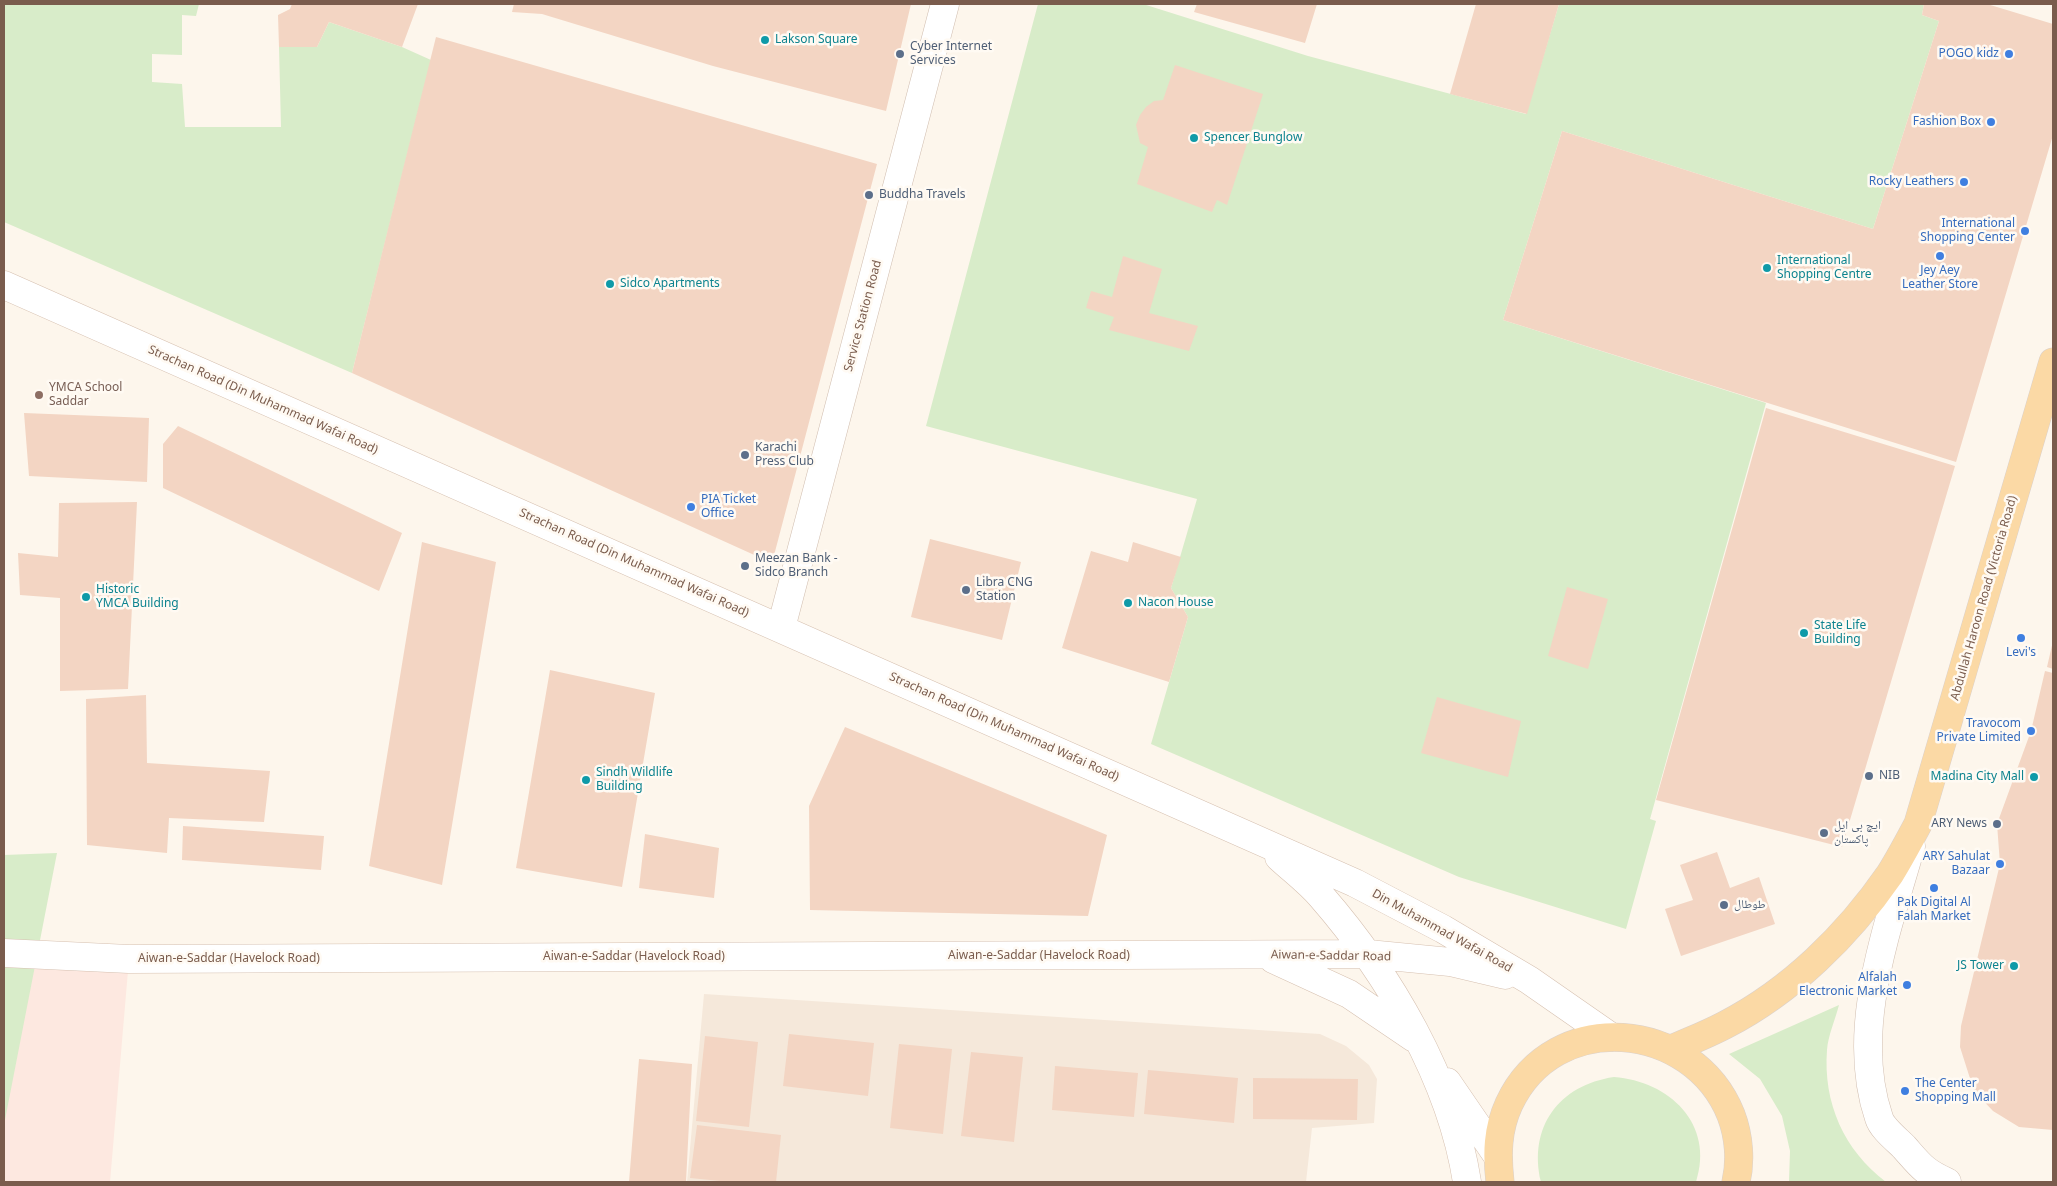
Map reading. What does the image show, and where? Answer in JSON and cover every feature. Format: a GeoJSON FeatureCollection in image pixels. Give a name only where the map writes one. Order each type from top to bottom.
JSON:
{"type":"FeatureCollection","features":[{"type":"Feature","properties":{"kind":"main road","name":"Service Station Road"},"geometry":{"type":"LineString","coordinates":[[781,628],[945,4]]}},
{"type":"Feature","properties":{"kind":"main road","name":"Strachan Road (Din Muhammad Wafai Road)"},"geometry":{"type":"LineString","coordinates":[[4,285],[1263,843]]}},
{"type":"Feature","properties":{"kind":"main road","name":"Abdullah Haroon Road (Victoria Road)"},"geometry":{"type":"LineString","coordinates":[[1672,1049],[1726,1025],[1772,996],[1815,962],[1855,920],[1884,881],[1918,824],[2053,362]]}},
{"type":"Feature","properties":{"kind":"main road"},"geometry":{"type":"LineString","coordinates":[[1918,824],[1888,926],[1874,988],[1867,1058],[1880,1120],[1927,1173],[1947,1182]]}},
{"type":"Feature","properties":{"kind":"main road"},"geometry":{"type":"LineString","coordinates":[[1263,843],[1320,895],[1368,954],[1421,1043],[1449,1113],[1467,1182]]}},
{"type":"Feature","properties":{"kind":"main road","name":"Din Muhammad Wafai Road"},"geometry":{"type":"LineString","coordinates":[[1263,843],[1364,888],[1443,929],[1529,980],[1611,1037]]}},
{"type":"Feature","properties":{"kind":"main road","name":"Aiwan-e-Saddar (Havelock Road)"},"geometry":{"type":"LineString","coordinates":[[4,953],[129,959],[1265,956]]}},
{"type":"Feature","properties":{"kind":"main road","name":"Aiwan-e-Saddar Road"},"geometry":{"type":"LineString","coordinates":[[1265,956],[1368,954],[1450,962],[1529,980]]}},
{"type":"Feature","properties":{"kind":"main road","name":"Aiwan-e-Saddar Road"},"geometry":{"type":"LineString","coordinates":[[1265,956],[1349,994],[1421,1043],[1497,1154]]}},
{"type":"Feature","properties":{"kind":"main road"},"geometry":{"type":"LineString","coordinates":[[1500,1182],[1497,1154],[1501,1127],[1509,1103],[1524,1082],[1541,1064],[1562,1049],[1586,1040],[1611,1037],[1642,1039],[1672,1049],[1693,1063],[1711,1081],[1726,1102],[1735,1125],[1739,1150],[1736,1182]]}},
{"type":"Feature","properties":{"kind":"shaded area"},"geometry":{"type":"Polygon","coordinates":[[[4,953],[129,959],[110,1182],[4,1182],[4,953]]]}},
{"type":"Feature","properties":{"kind":"shaded area"},"geometry":{"type":"Polygon","coordinates":[[[704,994],[1320,1034],[1346,1046],[1369,1065],[1377,1079],[1374,1123],[1312,1128],[1306,1182],[687,1182],[704,994]]]}},
{"type":"Feature","properties":{"kind":"green space"},"geometry":{"type":"Polygon","coordinates":[[[4,4],[199,4],[196,16],[182,15],[182,55],[152,54],[152,82],[182,84],[185,127],[281,127],[279,47],[317,47],[329,22],[402,47],[431,60],[352,373],[4,222],[4,4]]]}},
{"type":"Feature","properties":{"kind":"green space"},"geometry":{"type":"Polygon","coordinates":[[[1038,4],[1143,4],[1308,56],[1526,114],[1559,4],[1924,4],[1922,15],[1939,21],[1873,229],[1562,131],[1503,320],[1766,403],[1650,819],[1656,821],[1626,929],[1459,877],[1151,744],[1188,617],[1171,588],[1197,499],[926,426],[1038,4]]]}},
{"type":"Feature","properties":{"kind":"green space"},"geometry":{"type":"Polygon","coordinates":[[[57,853],[4,1125],[4,855],[57,853]]]}},
{"type":"Feature","properties":{"kind":"green space"},"geometry":{"type":"Polygon","coordinates":[[[1839,1005],[1827,1050],[1827,1070],[1833,1107],[1839,1124],[1848,1140],[1871,1169],[1886,1182],[1789,1182],[1790,1151],[1782,1116],[1760,1079],[1729,1054],[1839,1005]]]}},
{"type":"Feature","properties":{"kind":"green space"},"geometry":{"type":"Polygon","coordinates":[[[1614,1077],[1634,1080],[1653,1087],[1683,1109],[1693,1124],[1699,1142],[1700,1161],[1696,1182],[1541,1182],[1538,1162],[1539,1144],[1544,1127],[1552,1112],[1563,1099],[1578,1089],[1614,1077]]]}},
{"type":"Feature","properties":{"kind":"building"},"geometry":{"type":"Polygon","coordinates":[[[292,4],[418,4],[402,47],[329,22],[317,47],[279,47],[278,15],[290,9],[292,4]]]}},
{"type":"Feature","properties":{"kind":"building","name":"Lakson Square"},"geometry":{"type":"Polygon","coordinates":[[[514,4],[911,4],[886,111],[713,66],[542,14],[512,12],[514,4]]]}},
{"type":"Feature","properties":{"kind":"building"},"geometry":{"type":"Polygon","coordinates":[[[1197,4],[1317,4],[1305,43],[1194,12],[1197,4]]]}},
{"type":"Feature","properties":{"kind":"building"},"geometry":{"type":"Polygon","coordinates":[[[1476,4],[1559,4],[1527,114],[1450,94],[1476,4]]]}},
{"type":"Feature","properties":{"kind":"building","name":"International Shopping Centre"},"geometry":{"type":"Polygon","coordinates":[[[1924,4],[1987,4],[2053,24],[2053,135],[1956,462],[1503,320],[1562,131],[1873,229],[1939,21],[1922,15],[1924,4]]]}},
{"type":"Feature","properties":{"kind":"building","name":"Sidco Apartments"},"geometry":{"type":"Polygon","coordinates":[[[436,37],[877,164],[772,563],[352,373],[436,37]]]}},
{"type":"Feature","properties":{"kind":"building","name":"Spencer Bunglow"},"geometry":{"type":"Polygon","coordinates":[[[1175,65],[1263,94],[1227,205],[1217,200],[1212,212],[1137,184],[1148,147],[1140,143],[1136,125],[1146,107],[1154,101],[1163,100],[1175,65]]]}},
{"type":"Feature","properties":{"kind":"building"},"geometry":{"type":"Polygon","coordinates":[[[1123,256],[1162,269],[1149,313],[1198,326],[1189,351],[1109,330],[1114,317],[1086,308],[1091,291],[1112,297],[1123,256]]]}},
{"type":"Feature","properties":{"kind":"building","name":"State Life Building"},"geometry":{"type":"Polygon","coordinates":[[[1766,408],[1955,466],[1842,847],[1656,800],[1766,408]]]}},
{"type":"Feature","properties":{"kind":"building"},"geometry":{"type":"Polygon","coordinates":[[[24,413],[149,418],[147,482],[29,476],[24,413]]]}},
{"type":"Feature","properties":{"kind":"building"},"geometry":{"type":"Polygon","coordinates":[[[178,426],[402,533],[379,591],[163,488],[163,444],[178,426]]]}},
{"type":"Feature","properties":{"kind":"building","name":"Historic YMCA Building"},"geometry":{"type":"Polygon","coordinates":[[[137,502],[128,689],[60,691],[60,598],[20,595],[18,553],[58,557],[59,503],[137,502]]]}},
{"type":"Feature","properties":{"kind":"building","name":"Libra CNG Station"},"geometry":{"type":"Polygon","coordinates":[[[930,539],[1021,562],[1002,640],[911,617],[930,539]]]}},
{"type":"Feature","properties":{"kind":"building"},"geometry":{"type":"Polygon","coordinates":[[[422,542],[496,562],[442,885],[369,866],[422,542]]]}},
{"type":"Feature","properties":{"kind":"building","name":"Nacon House"},"geometry":{"type":"Polygon","coordinates":[[[1133,542],[1181,557],[1171,588],[1188,617],[1169,682],[1062,648],[1091,551],[1128,562],[1133,542]]]}},
{"type":"Feature","properties":{"kind":"building"},"geometry":{"type":"Polygon","coordinates":[[[1567,587],[1608,599],[1588,669],[1548,656],[1567,587]]]}},
{"type":"Feature","properties":{"kind":"building"},"geometry":{"type":"Polygon","coordinates":[[[2053,641],[2053,669],[2047,667],[2053,641]]]}},
{"type":"Feature","properties":{"kind":"building","name":"Sindh Wildlife Building"},"geometry":{"type":"Polygon","coordinates":[[[550,670],[655,693],[622,887],[516,868],[550,670]]]}},
{"type":"Feature","properties":{"kind":"building","name":"JS Tower"},"geometry":{"type":"Polygon","coordinates":[[[2045,671],[2053,673],[2053,1130],[2019,1127],[1993,1111],[1974,1091],[1960,1047],[1961,1026],[2000,864],[1997,824],[2031,731],[2045,671]]]}},
{"type":"Feature","properties":{"kind":"building"},"geometry":{"type":"Polygon","coordinates":[[[146,695],[147,763],[270,771],[264,822],[169,818],[167,853],[87,845],[86,699],[146,695]]]}},
{"type":"Feature","properties":{"kind":"building"},"geometry":{"type":"Polygon","coordinates":[[[1437,697],[1521,721],[1508,777],[1421,753],[1437,697]]]}},
{"type":"Feature","properties":{"kind":"building"},"geometry":{"type":"Polygon","coordinates":[[[845,727],[1107,835],[1088,916],[810,910],[809,806],[845,727]]]}},
{"type":"Feature","properties":{"kind":"building"},"geometry":{"type":"Polygon","coordinates":[[[183,826],[324,836],[321,870],[182,860],[183,826]]]}},
{"type":"Feature","properties":{"kind":"building"},"geometry":{"type":"Polygon","coordinates":[[[645,834],[719,848],[714,898],[639,888],[645,834]]]}},
{"type":"Feature","properties":{"kind":"building","name":"طوطال"},"geometry":{"type":"Polygon","coordinates":[[[1717,852],[1730,888],[1759,877],[1775,924],[1681,956],[1665,909],[1693,900],[1680,865],[1717,852]]]}},
{"type":"Feature","properties":{"kind":"building"},"geometry":{"type":"Polygon","coordinates":[[[789,1034],[874,1043],[868,1096],[783,1086],[789,1034]]]}},
{"type":"Feature","properties":{"kind":"building"},"geometry":{"type":"Polygon","coordinates":[[[705,1036],[758,1042],[749,1127],[696,1121],[705,1036]]]}},
{"type":"Feature","properties":{"kind":"building"},"geometry":{"type":"Polygon","coordinates":[[[899,1044],[952,1049],[943,1134],[890,1128],[899,1044]]]}},
{"type":"Feature","properties":{"kind":"building"},"geometry":{"type":"Polygon","coordinates":[[[971,1052],[1023,1057],[1014,1142],[961,1136],[971,1052]]]}},
{"type":"Feature","properties":{"kind":"building"},"geometry":{"type":"Polygon","coordinates":[[[639,1059],[692,1064],[686,1182],[629,1182],[639,1059]]]}},
{"type":"Feature","properties":{"kind":"building"},"geometry":{"type":"Polygon","coordinates":[[[1055,1066],[1138,1073],[1134,1117],[1052,1110],[1055,1066]]]}},
{"type":"Feature","properties":{"kind":"building"},"geometry":{"type":"Polygon","coordinates":[[[1148,1070],[1238,1078],[1234,1123],[1144,1114],[1148,1070]]]}},
{"type":"Feature","properties":{"kind":"building"},"geometry":{"type":"Polygon","coordinates":[[[1253,1078],[1358,1079],[1357,1120],[1253,1119],[1253,1078]]]}},
{"type":"Feature","properties":{"kind":"building"},"geometry":{"type":"Polygon","coordinates":[[[697,1125],[781,1135],[776,1182],[730,1182],[690,1178],[697,1125]]]}},
{"type":"Feature","properties":{"kind":"place","name":"Lakson Square"},"geometry":{"type":"Point","coordinates":[765,40]}},
{"type":"Feature","properties":{"kind":"place","name":"Cyber Internet Services"},"geometry":{"type":"Point","coordinates":[900,54]}},
{"type":"Feature","properties":{"kind":"place","name":"POGO kidz"},"geometry":{"type":"Point","coordinates":[2009,54]}},
{"type":"Feature","properties":{"kind":"place","name":"Fashion Box"},"geometry":{"type":"Point","coordinates":[1991,122]}},
{"type":"Feature","properties":{"kind":"place","name":"Spencer Bunglow"},"geometry":{"type":"Point","coordinates":[1194,138]}},
{"type":"Feature","properties":{"kind":"place","name":"Rocky Leathers"},"geometry":{"type":"Point","coordinates":[1964,182]}},
{"type":"Feature","properties":{"kind":"place","name":"Buddha Travels"},"geometry":{"type":"Point","coordinates":[869,195]}},
{"type":"Feature","properties":{"kind":"place","name":"International Shopping Center"},"geometry":{"type":"Point","coordinates":[2025,231]}},
{"type":"Feature","properties":{"kind":"place","name":"Jey Aey Leather Store"},"geometry":{"type":"Point","coordinates":[1940,256]}},
{"type":"Feature","properties":{"kind":"place","name":"International Shopping Centre"},"geometry":{"type":"Point","coordinates":[1767,268]}},
{"type":"Feature","properties":{"kind":"place","name":"Sidco Apartments"},"geometry":{"type":"Point","coordinates":[610,284]}},
{"type":"Feature","properties":{"kind":"place","name":"YMCA School Saddar"},"geometry":{"type":"Point","coordinates":[39,395]}},
{"type":"Feature","properties":{"kind":"place","name":"Karachi Press Club"},"geometry":{"type":"Point","coordinates":[745,455]}},
{"type":"Feature","properties":{"kind":"place","name":"PIA Ticket Office"},"geometry":{"type":"Point","coordinates":[691,507]}},
{"type":"Feature","properties":{"kind":"place","name":"Meezan Bank - Sidco Branch"},"geometry":{"type":"Point","coordinates":[745,566]}},
{"type":"Feature","properties":{"kind":"place","name":"Libra CNG Station"},"geometry":{"type":"Point","coordinates":[966,590]}},
{"type":"Feature","properties":{"kind":"place","name":"Historic YMCA Building"},"geometry":{"type":"Point","coordinates":[86,597]}},
{"type":"Feature","properties":{"kind":"place","name":"Nacon House"},"geometry":{"type":"Point","coordinates":[1128,603]}},
{"type":"Feature","properties":{"kind":"place","name":"State Life Building"},"geometry":{"type":"Point","coordinates":[1804,633]}},
{"type":"Feature","properties":{"kind":"place","name":"Levi's"},"geometry":{"type":"Point","coordinates":[2021,638]}},
{"type":"Feature","properties":{"kind":"place","name":"Travocom Private Limited"},"geometry":{"type":"Point","coordinates":[2031,731]}},
{"type":"Feature","properties":{"kind":"place","name":"NIB"},"geometry":{"type":"Point","coordinates":[1869,776]}},
{"type":"Feature","properties":{"kind":"place","name":"Madina City Mall"},"geometry":{"type":"Point","coordinates":[2034,777]}},
{"type":"Feature","properties":{"kind":"place","name":"Sindh Wildlife Building"},"geometry":{"type":"Point","coordinates":[586,780]}},
{"type":"Feature","properties":{"kind":"place","name":"ARY News"},"geometry":{"type":"Point","coordinates":[1997,824]}},
{"type":"Feature","properties":{"kind":"place","name":"ایچ بی ایل پاکستان"},"geometry":{"type":"Point","coordinates":[1824,833]}},
{"type":"Feature","properties":{"kind":"place","name":"ARY Sahulat Bazaar"},"geometry":{"type":"Point","coordinates":[2000,864]}},
{"type":"Feature","properties":{"kind":"place","name":"Pak Digital Al Falah Market"},"geometry":{"type":"Point","coordinates":[1934,888]}},
{"type":"Feature","properties":{"kind":"place","name":"طوطال"},"geometry":{"type":"Point","coordinates":[1724,905]}},
{"type":"Feature","properties":{"kind":"place","name":"JS Tower"},"geometry":{"type":"Point","coordinates":[2014,966]}},
{"type":"Feature","properties":{"kind":"place","name":"Alfalah Electronic Market"},"geometry":{"type":"Point","coordinates":[1907,985]}},
{"type":"Feature","properties":{"kind":"place","name":"The Center Shopping Mall"},"geometry":{"type":"Point","coordinates":[1905,1091]}}]}
